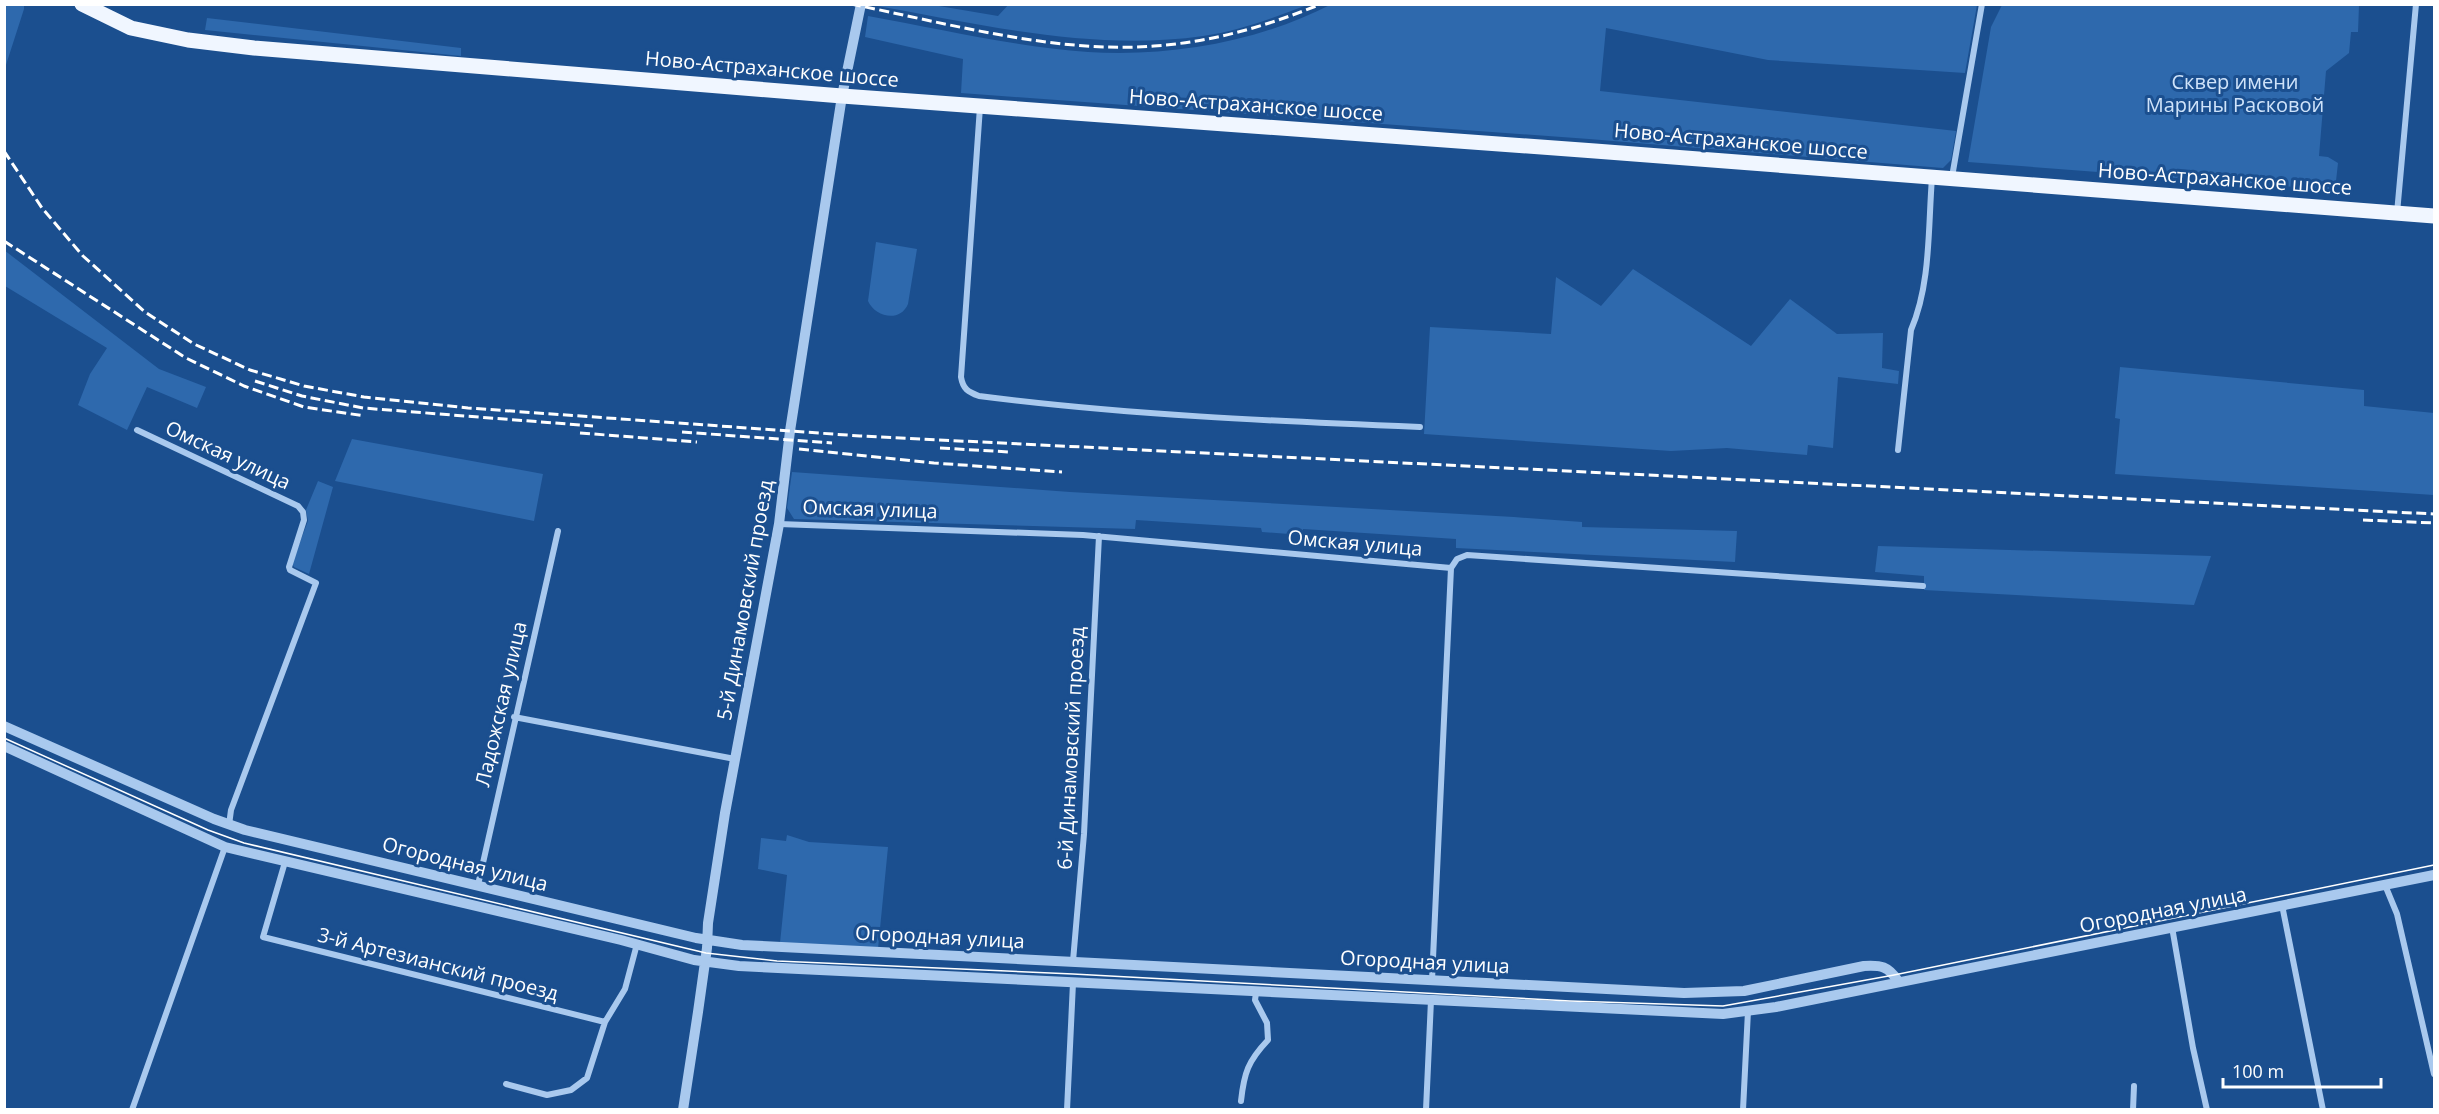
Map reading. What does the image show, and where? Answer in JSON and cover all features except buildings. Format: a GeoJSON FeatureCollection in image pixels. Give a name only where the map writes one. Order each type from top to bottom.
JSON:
{"type":"FeatureCollection","features":[{"type":"Feature","properties":{"kind":"main road","name":"Ново-Астраханское шоссе"},"geometry":{"type":"LineString","coordinates":[[81,4],[131,28],[219,44],[842,96],[2434,216]]}},
{"type":"Feature","properties":{"kind":"street","name":"5-й Динамовский проезд"},"geometry":{"type":"LineString","coordinates":[[683,1110],[724,813],[779,524],[790,431],[842,96],[861,4]]}},
{"type":"Feature","properties":{"kind":"street"},"geometry":{"type":"LineString","coordinates":[[1952,178],[1982,4]]}},
{"type":"Feature","properties":{"kind":"street"},"geometry":{"type":"LineString","coordinates":[[2397,213],[2416,4]]}},
{"type":"Feature","properties":{"kind":"street"},"geometry":{"type":"LineString","coordinates":[[980,106],[961,377],[962,384],[967,391],[979,396],[1082,409],[1213,418],[1420,427]]}},
{"type":"Feature","properties":{"kind":"street"},"geometry":{"type":"LineString","coordinates":[[1898,450],[1911,330],[1916,319],[1928,251],[1932,177]]}},
{"type":"Feature","properties":{"kind":"street","name":"Омская улица"},"geometry":{"type":"LineString","coordinates":[[137,430],[298,506],[303,512],[304,520],[289,567],[290,570],[316,584],[231,810],[229,825]]}},
{"type":"Feature","properties":{"kind":"street","name":"Омская улица"},"geometry":{"type":"LineString","coordinates":[[779,524],[936,528],[1099,537],[1451,568]]}},
{"type":"Feature","properties":{"kind":"street","name":"Ладожская улица"},"geometry":{"type":"LineString","coordinates":[[478,885],[514,717],[558,531]]}},
{"type":"Feature","properties":{"kind":"street","name":"6-й Динамовский проезд"},"geometry":{"type":"LineString","coordinates":[[1073,961],[1084,834],[1099,537]]}},
{"type":"Feature","properties":{"kind":"street"},"geometry":{"type":"LineString","coordinates":[[1432,980],[1451,568],[1457,559],[1467,555],[1923,586]]}},
{"type":"Feature","properties":{"kind":"street"},"geometry":{"type":"LineString","coordinates":[[514,717],[736,759]]}},
{"type":"Feature","properties":{"kind":"street","name":"Огородная улица"},"geometry":{"type":"LineString","coordinates":[[4,726],[229,825],[707,940],[770,947],[1684,993],[1744,991],[1864,966],[1881,965],[1891,970],[1898,981]]}},
{"type":"Feature","properties":{"kind":"street","name":"Огородная улица"},"geometry":{"type":"LineString","coordinates":[[4,746],[225,847],[705,961],[739,966],[1723,1014],[1748,1011],[2434,875]]}},
{"type":"Feature","properties":{"kind":"street"},"geometry":{"type":"LineString","coordinates":[[132,1110],[225,847]]}},
{"type":"Feature","properties":{"kind":"street","name":"3-й Артезианский проезд"},"geometry":{"type":"LineString","coordinates":[[285,862],[263,937],[605,1022]]}},
{"type":"Feature","properties":{"kind":"street"},"geometry":{"type":"LineString","coordinates":[[2385,885],[2397,914],[2434,1074]]}},
{"type":"Feature","properties":{"kind":"street"},"geometry":{"type":"LineString","coordinates":[[2282,904],[2323,1110]]}},
{"type":"Feature","properties":{"kind":"street"},"geometry":{"type":"LineString","coordinates":[[2172,927],[2193,1048],[2207,1110]]}},
{"type":"Feature","properties":{"kind":"street"},"geometry":{"type":"LineString","coordinates":[[506,1084],[547,1095],[571,1090],[587,1078],[605,1022],[625,989],[637,944]]}},
{"type":"Feature","properties":{"kind":"street"},"geometry":{"type":"LineString","coordinates":[[1067,1110],[1073,983]]}},
{"type":"Feature","properties":{"kind":"street"},"geometry":{"type":"LineString","coordinates":[[1241,1101],[1243,1075],[1257,1051],[1268,1040],[1267,1023],[1255,1000],[1256,993]]}},
{"type":"Feature","properties":{"kind":"street"},"geometry":{"type":"LineString","coordinates":[[1426,1110],[1431,1000]]}},
{"type":"Feature","properties":{"kind":"street"},"geometry":{"type":"LineString","coordinates":[[1743,1110],[1748,1011]]}},
{"type":"Feature","properties":{"kind":"street"},"geometry":{"type":"LineString","coordinates":[[2133,1110],[2134,1086]]}},
{"type":"Feature","properties":{"kind":"green space"},"geometry":{"type":"Polygon","coordinates":[[[5,4],[24,5],[24,9],[5,68],[5,4]]]}},
{"type":"Feature","properties":{"kind":"green space"},"geometry":{"type":"Polygon","coordinates":[[[1009,4],[1307,5],[1256,24],[1216,34],[1161,40],[1120,41],[1036,34],[872,5],[933,5],[998,16],[1009,4]]]}},
{"type":"Feature","properties":{"kind":"green space"},"geometry":{"type":"Polygon","coordinates":[[[1332,4],[1977,5],[1965,73],[1768,60],[1606,28],[1600,91],[1956,131],[1951,160],[1943,168],[1589,139],[961,93],[963,59],[865,37],[868,16],[1061,50],[1151,52],[1213,44],[1244,37],[1304,17],[1332,4]]]}},
{"type":"Feature","properties":{"kind":"green space","name":"Сквер имени Марины Расковой"},"geometry":{"type":"Polygon","coordinates":[[[2002,5],[2359,5],[2358,32],[2351,32],[2349,53],[2326,71],[2319,156],[2328,157],[2338,163],[2335,190],[1968,162],[1991,27],[2002,5]]]}},
{"type":"Feature","properties":{"kind":"green space"},"geometry":{"type":"Polygon","coordinates":[[[207,18],[461,48],[461,56],[205,30],[207,18]]]}},
{"type":"Feature","properties":{"kind":"green space"},"geometry":{"type":"Polygon","coordinates":[[[876,242],[917,249],[908,304],[904,310],[894,316],[876,311],[868,301],[876,242]]]}},
{"type":"Feature","properties":{"kind":"green space"},"geometry":{"type":"Polygon","coordinates":[[[4,250],[159,369],[206,387],[197,408],[147,387],[127,430],[78,405],[90,374],[107,348],[5,286],[4,250]]]}},
{"type":"Feature","properties":{"kind":"green space"},"geometry":{"type":"Polygon","coordinates":[[[1633,269],[1751,346],[1790,299],[1837,334],[1883,333],[1882,368],[1899,371],[1898,384],[1838,377],[1833,448],[1808,445],[1807,455],[1727,448],[1671,451],[1424,434],[1430,327],[1551,334],[1556,277],[1601,306],[1633,269]]]}},
{"type":"Feature","properties":{"kind":"green space"},"geometry":{"type":"Polygon","coordinates":[[[2120,367],[2364,390],[2364,406],[2434,413],[2434,495],[2115,474],[2120,419],[2115,418],[2120,367]]]}},
{"type":"Feature","properties":{"kind":"green space"},"geometry":{"type":"Polygon","coordinates":[[[352,439],[543,474],[534,521],[335,481],[352,439]]]}},
{"type":"Feature","properties":{"kind":"green space"},"geometry":{"type":"Polygon","coordinates":[[[792,472],[1070,492],[1514,517],[1582,522],[1582,527],[1737,531],[1735,562],[1456,548],[1456,539],[1303,529],[1302,535],[1262,532],[1261,528],[1136,520],[1135,529],[794,519],[787,508],[792,472]]]}},
{"type":"Feature","properties":{"kind":"green space"},"geometry":{"type":"Polygon","coordinates":[[[318,481],[333,487],[309,574],[294,567],[292,563],[308,521],[306,510],[318,481]]]}},
{"type":"Feature","properties":{"kind":"green space"},"geometry":{"type":"Polygon","coordinates":[[[1878,546],[2211,556],[2194,605],[1924,590],[1924,576],[1875,572],[1878,546]]]}},
{"type":"Feature","properties":{"kind":"green space"},"geometry":{"type":"Polygon","coordinates":[[[787,835],[809,842],[888,847],[878,949],[780,943],[787,875],[758,869],[761,838],[786,841],[787,835]]]}},
{"type":"Feature","properties":{"kind":"tram line"},"geometry":{"type":"LineString","coordinates":[[4,738],[208,830],[244,843],[706,953],[777,961],[1073,974],[1570,1001],[1723,1006],[1894,975],[2434,865]]}},
{"type":"Feature","properties":{"kind":"railway"},"geometry":{"type":"LineString","coordinates":[[851,4],[1002,35],[1079,45],[1117,47],[1176,44],[1219,37],[1260,26],[1321,4]]}},
{"type":"Feature","properties":{"kind":"railway"},"geometry":{"type":"LineString","coordinates":[[4,151],[42,208],[83,256],[145,312],[194,344],[250,370],[304,386],[364,397],[468,408],[860,436],[2434,514]]}},
{"type":"Feature","properties":{"kind":"railway"},"geometry":{"type":"LineString","coordinates":[[4,241],[186,358],[244,386],[304,407],[365,416]]}},
{"type":"Feature","properties":{"kind":"railway"},"geometry":{"type":"LineString","coordinates":[[255,381],[302,396],[363,408],[593,426]]}},
{"type":"Feature","properties":{"kind":"railway"},"geometry":{"type":"LineString","coordinates":[[682,432],[832,443]]}},
{"type":"Feature","properties":{"kind":"railway"},"geometry":{"type":"LineString","coordinates":[[580,433],[697,442]]}},
{"type":"Feature","properties":{"kind":"railway"},"geometry":{"type":"LineString","coordinates":[[940,448],[1009,452]]}},
{"type":"Feature","properties":{"kind":"railway"},"geometry":{"type":"LineString","coordinates":[[799,449],[934,463],[1062,472]]}},
{"type":"Feature","properties":{"kind":"railway"},"geometry":{"type":"LineString","coordinates":[[2363,520],[2434,523]]}}]}
